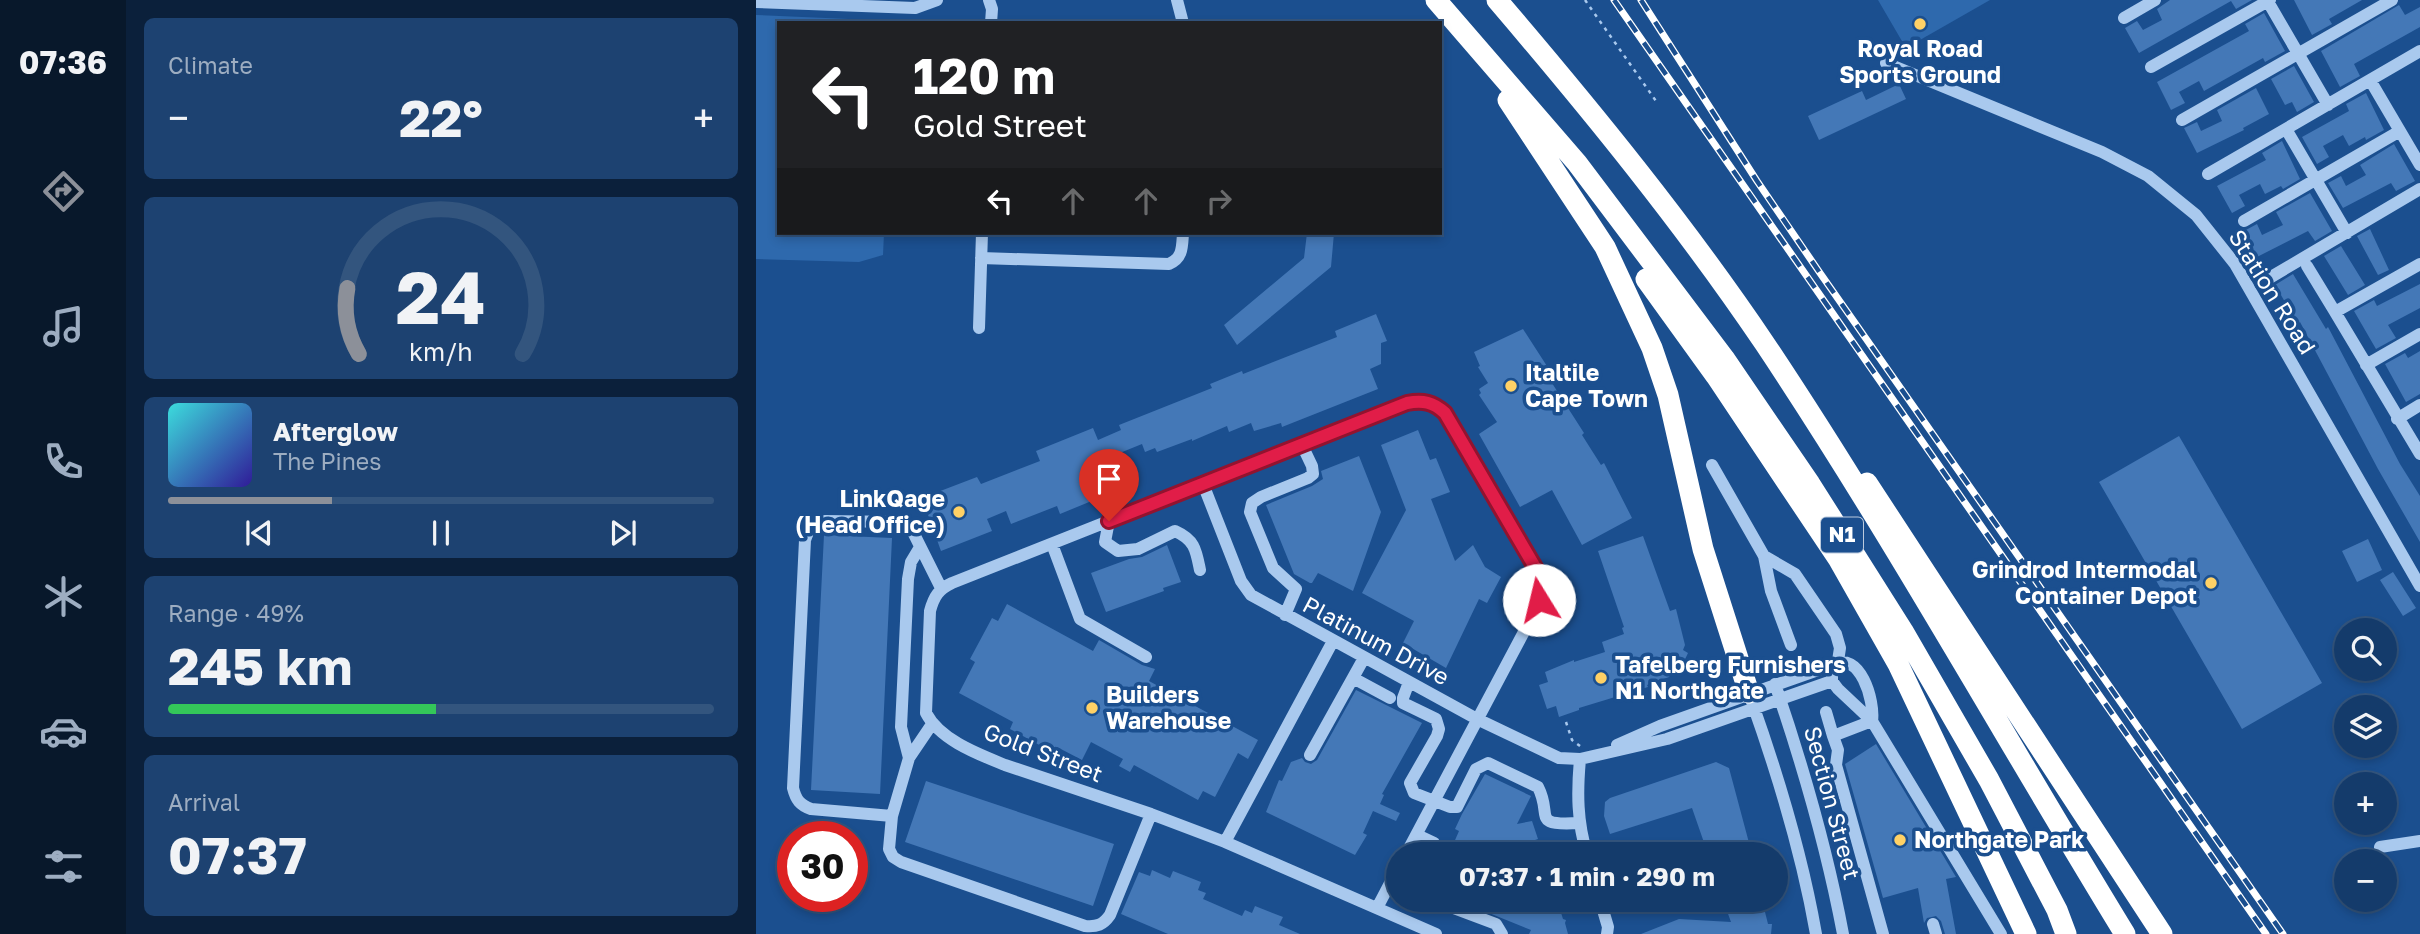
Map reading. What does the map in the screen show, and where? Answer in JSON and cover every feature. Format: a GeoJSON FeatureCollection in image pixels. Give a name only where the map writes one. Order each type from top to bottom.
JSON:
{"type":"FeatureCollection","features":[{"type":"Feature","properties":{"kind":"highway","name":"N1"},"geometry":{"type":"LineString","coordinates":[[1436,0],[1577,163],[1724,358],[1817,495],[1903,631],[1989,780],[2057,910],[2066,934]]}},
{"type":"Feature","properties":{"kind":"highway","name":"N1"},"geometry":{"type":"LineString","coordinates":[[1497,0],[1557,70],[1663,205],[1763,342],[1821,432],[2125,934]]}},
{"type":"Feature","properties":{"kind":"highway"},"geometry":{"type":"LineString","coordinates":[[1460,28],[1605,247],[1646,336],[1668,395],[1703,549],[1752,701]]}},
{"type":"Feature","properties":{"kind":"highway"},"geometry":{"type":"LineString","coordinates":[[1577,163],[1624,248],[1716,376],[1839,560],[1898,664],[2026,934]]}},
{"type":"Feature","properties":{"kind":"highway"},"geometry":{"type":"LineString","coordinates":[[1821,432],[1874,491],[2162,934]]}},
{"type":"Feature","properties":{"kind":"highway"},"geometry":{"type":"LineString","coordinates":[[2134,892],[2171,934]]}},
{"type":"Feature","properties":{"kind":"street"},"geometry":{"type":"LineString","coordinates":[[756,2],[879,3],[915,8],[937,0]]}},
{"type":"Feature","properties":{"kind":"street"},"geometry":{"type":"LineString","coordinates":[[989,0],[991,21]]}},
{"type":"Feature","properties":{"kind":"street"},"geometry":{"type":"LineString","coordinates":[[1177,0],[1182,21]]}},
{"type":"Feature","properties":{"kind":"street"},"geometry":{"type":"LineString","coordinates":[[2123,18],[2155,0]]}},
{"type":"Feature","properties":{"kind":"street"},"geometry":{"type":"LineString","coordinates":[[2151,67],[2268,0],[2328,105]]}},
{"type":"Feature","properties":{"kind":"street"},"geometry":{"type":"LineString","coordinates":[[2182,120],[2392,0]]}},
{"type":"Feature","properties":{"kind":"street"},"geometry":{"type":"LineString","coordinates":[[2208,174],[2420,51]]}},
{"type":"Feature","properties":{"kind":"street","name":"Station Road"},"geometry":{"type":"LineString","coordinates":[[1886,63],[2102,152],[2148,176],[2196,215],[2235,264],[2420,586]]}},
{"type":"Feature","properties":{"kind":"street"},"geometry":{"type":"LineString","coordinates":[[2370,80],[2400,131],[2416,148],[2420,165]]}},
{"type":"Feature","properties":{"kind":"street"},"geometry":{"type":"LineString","coordinates":[[2286,129],[2347,233]]}},
{"type":"Feature","properties":{"kind":"street"},"geometry":{"type":"LineString","coordinates":[[2244,221],[2400,131]]}},
{"type":"Feature","properties":{"kind":"street"},"geometry":{"type":"LineString","coordinates":[[2271,277],[2420,189]]}},
{"type":"Feature","properties":{"kind":"street"},"geometry":{"type":"LineString","coordinates":[[979,328],[982,235]]}},
{"type":"Feature","properties":{"kind":"street"},"geometry":{"type":"LineString","coordinates":[[981,258],[1169,264],[1182,253],[1183,235]]}},
{"type":"Feature","properties":{"kind":"street"},"geometry":{"type":"LineString","coordinates":[[2335,312],[2420,264]]}},
{"type":"Feature","properties":{"kind":"street"},"geometry":{"type":"LineString","coordinates":[[2307,266],[2420,454]]}},
{"type":"Feature","properties":{"kind":"street"},"geometry":{"type":"LineString","coordinates":[[2366,365],[2420,334]]}},
{"type":"Feature","properties":{"kind":"street"},"geometry":{"type":"LineString","coordinates":[[1151,814],[1110,915],[1104,923],[1095,927],[1085,926],[901,862],[894,857],[889,849],[892,816],[909,758],[932,724],[926,713],[925,701],[933,599],[941,589],[1109,521],[1407,403],[1427,401],[1437,405],[1445,413],[1539,574],[1541,589],[1535,611],[1412,842]]}},
{"type":"Feature","properties":{"kind":"street"},"geometry":{"type":"LineString","coordinates":[[2397,419],[2420,405]]}},
{"type":"Feature","properties":{"kind":"street"},"geometry":{"type":"LineString","coordinates":[[1284,615],[1296,589],[1273,568],[1250,512],[1252,503],[1261,497],[1312,474],[1312,466],[1302,445]]}},
{"type":"Feature","properties":{"kind":"street"},"geometry":{"type":"LineString","coordinates":[[1712,465],[1765,556],[1771,590],[1791,645]]}},
{"type":"Feature","properties":{"kind":"street","name":"Platinum Drive"},"geometry":{"type":"LineString","coordinates":[[1203,484],[1241,582],[1251,595],[1543,753],[1559,758],[1581,753],[1595,755],[1660,726],[1752,701],[1780,700],[1832,681]]}},
{"type":"Feature","properties":{"kind":"street"},"geometry":{"type":"LineString","coordinates":[[892,816],[811,809],[802,806],[795,798],[793,788],[805,540],[808,530],[825,521],[901,522],[910,526],[941,589]]}},
{"type":"Feature","properties":{"kind":"street"},"geometry":{"type":"LineString","coordinates":[[1109,521],[1105,542],[1118,551],[1138,549],[1175,531],[1186,536],[1194,546],[1200,570]]}},
{"type":"Feature","properties":{"kind":"street"},"geometry":{"type":"LineString","coordinates":[[1052,544],[1080,619],[1146,657]]}},
{"type":"Feature","properties":{"kind":"street"},"geometry":{"type":"LineString","coordinates":[[909,758],[901,727],[908,579],[911,562],[920,547]]}},
{"type":"Feature","properties":{"kind":"street"},"geometry":{"type":"LineString","coordinates":[[1765,556],[1795,575],[1836,634],[1840,648],[1832,681],[1872,721],[2001,934]]}},
{"type":"Feature","properties":{"kind":"street"},"geometry":{"type":"LineString","coordinates":[[1225,842],[1333,641]]}},
{"type":"Feature","properties":{"kind":"street"},"geometry":{"type":"LineString","coordinates":[[1310,755],[1364,658]]}},
{"type":"Feature","properties":{"kind":"street"},"geometry":{"type":"LineString","coordinates":[[1835,663],[1848,662],[1860,672],[1874,712],[1872,721]]}},
{"type":"Feature","properties":{"kind":"street","name":"Platinum Drive"},"geometry":{"type":"LineString","coordinates":[[1752,701],[1775,684],[1835,663]]}},
{"type":"Feature","properties":{"kind":"street"},"geometry":{"type":"LineString","coordinates":[[1353,678],[1390,698]]}},
{"type":"Feature","properties":{"kind":"street"},"geometry":{"type":"LineString","coordinates":[[1409,682],[1403,698],[1404,703],[1436,719],[1439,729],[1410,783],[1414,793],[1450,807],[1457,807],[1476,769],[1488,763],[1538,787],[1542,795],[1542,807],[1549,821],[1556,824],[1579,822]]}},
{"type":"Feature","properties":{"kind":"street","name":"Section Street"},"geometry":{"type":"LineString","coordinates":[[1775,684],[1801,759],[1843,934]]}},
{"type":"Feature","properties":{"kind":"street","name":"Section Street"},"geometry":{"type":"LineString","coordinates":[[1752,701],[1785,800],[1816,934]]}},
{"type":"Feature","properties":{"kind":"street"},"geometry":{"type":"LineString","coordinates":[[1826,712],[1838,750],[1836,765],[1883,934]]}},
{"type":"Feature","properties":{"kind":"street"},"geometry":{"type":"LineString","coordinates":[[1833,736],[1872,721]]}},
{"type":"Feature","properties":{"kind":"street","name":"Gold Street"},"geometry":{"type":"LineString","coordinates":[[932,724],[953,739],[1005,765],[1225,842],[1436,934]]}},
{"type":"Feature","properties":{"kind":"street"},"geometry":{"type":"LineString","coordinates":[[1581,753],[1579,822],[1584,842]]}},
{"type":"Feature","properties":{"kind":"street"},"geometry":{"type":"LineString","coordinates":[[1416,835],[1432,842]]}},
{"type":"Feature","properties":{"kind":"street"},"geometry":{"type":"LineString","coordinates":[[2381,847],[2420,841]]}},
{"type":"Feature","properties":{"kind":"street"},"geometry":{"type":"LineString","coordinates":[[1377,908],[1386,891]]}},
{"type":"Feature","properties":{"kind":"street"},"geometry":{"type":"LineString","coordinates":[[1463,912],[1496,925],[1502,934]]}},
{"type":"Feature","properties":{"kind":"street"},"geometry":{"type":"LineString","coordinates":[[1604,912],[1607,934]]}},
{"type":"Feature","properties":{"kind":"path"},"geometry":{"type":"LineString","coordinates":[[1585,0],[1656,100]]}},
{"type":"Feature","properties":{"kind":"path"},"geometry":{"type":"LineString","coordinates":[[1566,722],[1572,740],[1581,753]]}},
{"type":"Feature","properties":{"kind":"shaded area","name":"Royal Road Sports Ground"},"geometry":{"type":"Polygon","coordinates":[[[1878,0],[1990,0],[1906,48],[1878,0]]]}},
{"type":"Feature","properties":{"kind":"shaded area"},"geometry":{"type":"Polygon","coordinates":[[[756,15],[895,21],[777,21],[777,235],[884,235],[883,255],[859,262],[756,259],[756,15]]]}},
{"type":"Feature","properties":{"kind":"building"},"geometry":{"type":"Polygon","coordinates":[[[2170,0],[2252,0],[2236,9],[2231,1],[2139,53],[2125,28],[2137,21],[2143,30],[2162,20],[2157,9],[2170,0]]]}},
{"type":"Feature","properties":{"kind":"building"},"geometry":{"type":"Polygon","coordinates":[[[2294,0],[2362,0],[2329,19],[2332,24],[2312,35],[2294,0]]]}},
{"type":"Feature","properties":{"kind":"building"},"geometry":{"type":"Polygon","coordinates":[[[2399,5],[2405,15],[2420,7],[2420,27],[2354,64],[2360,76],[2340,87],[2321,51],[2399,5]]]}},
{"type":"Feature","properties":{"kind":"building"},"geometry":{"type":"Polygon","coordinates":[[[2264,13],[2285,51],[2265,62],[2263,58],[2204,91],[2199,81],[2179,92],[2185,103],[2171,110],[2157,82],[2249,31],[2245,24],[2264,13]]]}},
{"type":"Feature","properties":{"kind":"building"},"geometry":{"type":"Polygon","coordinates":[[[2294,66],[2314,102],[2297,112],[2292,102],[2285,105],[2271,79],[2294,66]]]}},
{"type":"Feature","properties":{"kind":"building"},"geometry":{"type":"Polygon","coordinates":[[[1899,84],[1906,99],[1819,140],[1808,116],[1862,91],[1866,100],[1899,84]]]}},
{"type":"Feature","properties":{"kind":"building"},"geometry":{"type":"Polygon","coordinates":[[[2256,88],[2269,114],[2243,128],[2244,130],[2197,153],[2184,128],[2197,122],[2201,131],[2222,121],[2217,110],[2256,88]]]}},
{"type":"Feature","properties":{"kind":"building"},"geometry":{"type":"Polygon","coordinates":[[[2366,93],[2384,130],[2349,146],[2343,135],[2323,146],[2329,157],[2317,164],[2302,137],[2349,111],[2346,104],[2366,93]]]}},
{"type":"Feature","properties":{"kind":"building"},"geometry":{"type":"Polygon","coordinates":[[[2282,141],[2300,179],[2283,189],[2281,186],[2265,194],[2260,184],[2239,195],[2245,206],[2232,213],[2217,186],[2266,160],[2262,153],[2282,141]]]}},
{"type":"Feature","properties":{"kind":"building"},"geometry":{"type":"Polygon","coordinates":[[[2394,144],[2415,181],[2396,191],[2391,183],[2343,208],[2328,183],[2341,176],[2346,186],[2366,175],[2360,165],[2394,144]]]}},
{"type":"Feature","properties":{"kind":"building"},"geometry":{"type":"Polygon","coordinates":[[[2310,193],[2332,231],[2315,241],[2308,231],[2257,257],[2244,231],[2257,224],[2262,235],[2283,225],[2276,212],[2310,193]]]}},
{"type":"Feature","properties":{"kind":"building"},"geometry":{"type":"Polygon","coordinates":[[[2370,229],[2389,270],[2378,275],[2357,236],[2370,229]]]}},
{"type":"Feature","properties":{"kind":"building"},"geometry":{"type":"Polygon","coordinates":[[[1307,235],[1334,235],[1331,267],[1237,345],[1224,325],[1304,258],[1307,235]]]}},
{"type":"Feature","properties":{"kind":"building"},"geometry":{"type":"Polygon","coordinates":[[[2341,246],[2365,285],[2348,295],[2324,256],[2341,246]]]}},
{"type":"Feature","properties":{"kind":"building"},"geometry":{"type":"Polygon","coordinates":[[[2293,274],[2326,329],[2328,327],[2400,464],[2420,496],[2420,542],[2300,322],[2298,324],[2275,285],[2293,274]]]}},
{"type":"Feature","properties":{"kind":"building"},"geometry":{"type":"Polygon","coordinates":[[[2420,284],[2420,308],[2388,325],[2396,338],[2376,349],[2354,311],[2374,300],[2377,306],[2420,284]]]}},
{"type":"Feature","properties":{"kind":"building"},"geometry":{"type":"Polygon","coordinates":[[[1376,314],[1387,341],[1381,343],[1381,364],[1370,369],[1378,389],[1282,427],[1281,423],[1254,431],[1251,423],[1229,432],[1227,426],[1157,452],[1155,448],[1145,452],[1142,444],[1105,459],[1109,469],[1086,478],[1094,500],[1060,514],[1057,506],[1011,524],[1006,511],[987,519],[992,531],[941,551],[922,498],[977,477],[981,484],[1040,461],[1036,451],[1093,428],[1098,440],[1121,430],[1119,425],[1212,388],[1210,384],[1242,371],[1243,374],[1337,337],[1335,331],[1376,314]]]}},
{"type":"Feature","properties":{"kind":"building"},"geometry":{"type":"Polygon","coordinates":[[[1523,329],[1554,377],[1550,380],[1584,433],[1582,435],[1601,465],[1604,463],[1632,518],[1582,545],[1552,490],[1520,507],[1479,434],[1497,422],[1479,395],[1479,389],[1488,383],[1478,367],[1480,366],[1474,352],[1523,329]]]}},
{"type":"Feature","properties":{"kind":"building"},"geometry":{"type":"Polygon","coordinates":[[[2420,351],[2420,394],[2406,402],[2385,364],[2405,353],[2408,358],[2420,351]]]}},
{"type":"Feature","properties":{"kind":"building"},"geometry":{"type":"Polygon","coordinates":[[[1418,430],[1430,460],[1436,458],[1450,492],[1431,499],[1455,561],[1473,545],[1485,567],[1501,577],[1487,603],[1479,599],[1446,668],[1403,643],[1414,621],[1362,593],[1406,510],[1381,445],[1418,430]]]}},
{"type":"Feature","properties":{"kind":"building","name":"Grindrod Intermodal Container Depot"},"geometry":{"type":"Polygon","coordinates":[[[2179,436],[2322,683],[2242,729],[2099,482],[2179,436]]]}},
{"type":"Feature","properties":{"kind":"building"},"geometry":{"type":"Polygon","coordinates":[[[1359,456],[1381,512],[1353,591],[1318,573],[1310,583],[1294,574],[1266,505],[1312,486],[1323,479],[1321,471],[1359,456]]]}},
{"type":"Feature","properties":{"kind":"building"},"geometry":{"type":"Polygon","coordinates":[[[824,535],[892,538],[880,794],[811,790],[824,535]]]}},
{"type":"Feature","properties":{"kind":"building"},"geometry":{"type":"Polygon","coordinates":[[[1643,536],[1670,611],[1676,609],[1685,645],[1683,650],[1688,653],[1678,674],[1672,671],[1669,677],[1647,685],[1648,687],[1579,708],[1559,717],[1556,706],[1547,709],[1539,685],[1548,682],[1545,672],[1574,660],[1605,652],[1602,642],[1624,634],[1598,551],[1643,536]]]}},
{"type":"Feature","properties":{"kind":"building"},"geometry":{"type":"Polygon","coordinates":[[[2368,539],[2382,570],[2357,582],[2342,551],[2368,539]]]}},
{"type":"Feature","properties":{"kind":"building"},"geometry":{"type":"Polygon","coordinates":[[[1167,545],[1181,582],[1106,612],[1091,573],[1142,557],[1167,545]]]}},
{"type":"Feature","properties":{"kind":"building"},"geometry":{"type":"Polygon","coordinates":[[[2393,572],[2416,608],[2403,616],[2380,580],[2393,572]]]}},
{"type":"Feature","properties":{"kind":"building","name":"Builders Warehouse"},"geometry":{"type":"Polygon","coordinates":[[[1007,604],[1093,651],[1099,640],[1142,665],[1155,669],[1149,681],[1258,740],[1248,759],[1238,753],[1215,797],[1203,791],[1198,800],[1134,765],[1130,772],[1119,766],[1123,759],[1091,742],[1082,760],[1057,747],[1054,753],[1010,729],[1013,722],[959,693],[975,662],[970,659],[992,618],[998,621],[1007,604]]]}},
{"type":"Feature","properties":{"kind":"building"},"geometry":{"type":"Polygon","coordinates":[[[1356,690],[1422,723],[1382,794],[1384,795],[1380,804],[1400,813],[1396,821],[1373,811],[1363,833],[1367,835],[1355,855],[1266,812],[1279,780],[1282,781],[1291,762],[1302,758],[1311,764],[1317,760],[1356,690]]]}},
{"type":"Feature","properties":{"kind":"building","name":"Northgate Park"},"geometry":{"type":"Polygon","coordinates":[[[1876,744],[1956,877],[1946,879],[1956,934],[1945,934],[1941,921],[1936,916],[1927,918],[1924,923],[1918,888],[1883,898],[1845,764],[1876,744]]]}},
{"type":"Feature","properties":{"kind":"building"},"geometry":{"type":"Polygon","coordinates":[[[1716,762],[1729,768],[1749,842],[1704,842],[1692,808],[1610,834],[1604,816],[1605,802],[1716,762]]]}},
{"type":"Feature","properties":{"kind":"building"},"geometry":{"type":"Polygon","coordinates":[[[1485,774],[1531,796],[1517,824],[1532,821],[1538,839],[1529,842],[1454,842],[1459,831],[1455,829],[1485,774]]]}},
{"type":"Feature","properties":{"kind":"building"},"geometry":{"type":"Polygon","coordinates":[[[926,781],[1114,844],[1093,906],[905,842],[926,781]]]}},
{"type":"Feature","properties":{"kind":"building"},"geometry":{"type":"Polygon","coordinates":[[[1152,870],[1170,878],[1173,871],[1201,882],[1198,890],[1206,893],[1203,899],[1242,916],[1245,910],[1252,913],[1255,906],[1283,917],[1279,925],[1300,934],[1168,934],[1121,914],[1139,872],[1150,876],[1152,870]]]}},
{"type":"Feature","properties":{"kind":"building"},"geometry":{"type":"Polygon","coordinates":[[[1487,912],[1561,912],[1566,920],[1568,934],[1529,934],[1531,930],[1487,912]]]}},
{"type":"Feature","properties":{"kind":"building"},"geometry":{"type":"Polygon","coordinates":[[[1727,912],[1765,912],[1768,924],[1772,924],[1771,934],[1641,934],[1679,919],[1731,922],[1727,912]]]}},
{"type":"Feature","properties":{"kind":"railway"},"geometry":{"type":"LineString","coordinates":[[1614,0],[2266,934]]}},
{"type":"Feature","properties":{"kind":"railway"},"geometry":{"type":"LineString","coordinates":[[1641,0],[1757,181],[1820,273],[2283,934]]}},
{"type":"Feature","properties":{"kind":"place","name":"Royal Road Sports Ground"},"geometry":{"type":"Point","coordinates":[1920,24]}},
{"type":"Feature","properties":{"kind":"place","name":"Italtile Cape Town"},"geometry":{"type":"Point","coordinates":[1511,386]}},
{"type":"Feature","properties":{"kind":"place","name":"LinkQage (Head Office)"},"geometry":{"type":"Point","coordinates":[959,512]}},
{"type":"Feature","properties":{"kind":"place","name":"Grindrod Intermodal Container Depot"},"geometry":{"type":"Point","coordinates":[2211,583]}},
{"type":"Feature","properties":{"kind":"place","name":"Tafelberg Furnishers N1 Northgate"},"geometry":{"type":"Point","coordinates":[1601,678]}},
{"type":"Feature","properties":{"kind":"place","name":"Builders Warehouse"},"geometry":{"type":"Point","coordinates":[1092,708]}},
{"type":"Feature","properties":{"kind":"place","name":"Northgate Park"},"geometry":{"type":"Point","coordinates":[1900,840]}},
{"type":"Feature","properties":{"kind":"route"},"geometry":{"type":"LineString","coordinates":[[1109,521],[1407,403],[1427,401],[1437,405],[1445,413],[1539,574],[1539,600]]}}]}
